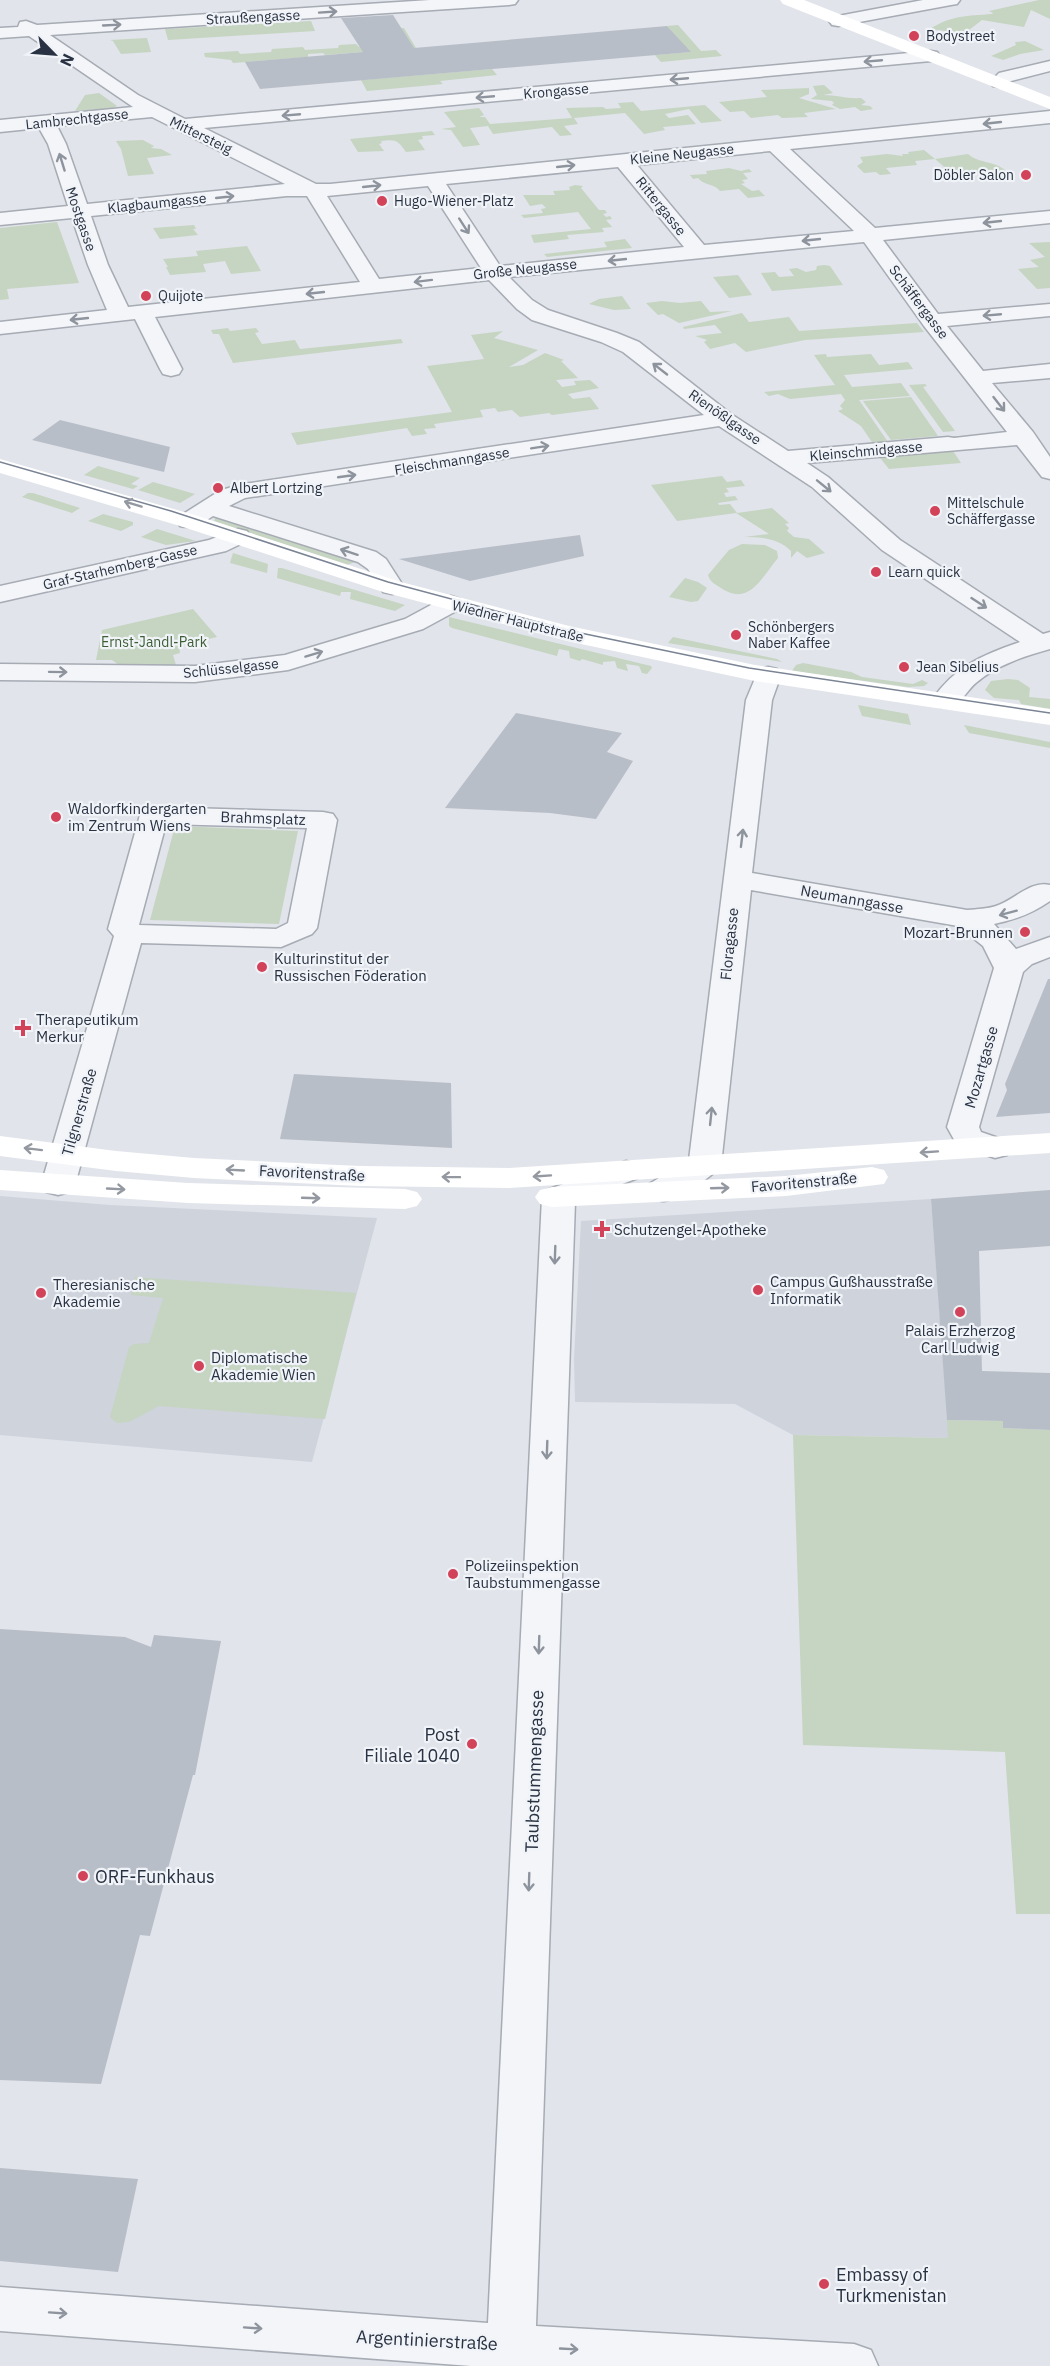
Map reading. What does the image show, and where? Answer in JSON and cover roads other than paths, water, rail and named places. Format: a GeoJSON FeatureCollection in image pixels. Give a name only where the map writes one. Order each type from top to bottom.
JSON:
{"type":"FeatureCollection","features":[{"type":"Feature","properties":{"kind":"street","name":"Straußengasse"},"geometry":{"type":"LineString","coordinates":[[0,33],[509,0]]}},
{"type":"Feature","properties":{"kind":"street"},"geometry":{"type":"LineString","coordinates":[[789,0],[1050,103]]}},
{"type":"Feature","properties":{"kind":"street"},"geometry":{"type":"LineString","coordinates":[[838,21],[951,0]]}},
{"type":"Feature","properties":{"kind":"street","name":"Mittersteig"},"geometry":{"type":"LineString","coordinates":[[9,16],[153,111],[314,191]]}},
{"type":"Feature","properties":{"kind":"street","name":"Krongasse"},"geometry":{"type":"LineString","coordinates":[[180,125],[931,56]]}},
{"type":"Feature","properties":{"kind":"street"},"geometry":{"type":"LineString","coordinates":[[999,82],[1005,77],[1050,66]]}},
{"type":"Feature","properties":{"kind":"street","name":"Lambrechtgasse"},"geometry":{"type":"LineString","coordinates":[[0,126],[153,111]]}},
{"type":"Feature","properties":{"kind":"street","name":"Kleine Neugasse"},"geometry":{"type":"LineString","coordinates":[[314,191],[1050,117]]}},
{"type":"Feature","properties":{"kind":"street","name":"Mostgasse"},"geometry":{"type":"LineString","coordinates":[[46,122],[57,144],[98,265],[120,314]]}},
{"type":"Feature","properties":{"kind":"street","name":"Schäffergasse"},"geometry":{"type":"LineString","coordinates":[[773,144],[869,234],[932,321],[979,378],[1050,472]]}},
{"type":"Feature","properties":{"kind":"street","name":"Rittergasse"},"geometry":{"type":"LineString","coordinates":[[623,160],[698,251]]}},
{"type":"Feature","properties":{"kind":"street","name":"Rienößlgasse"},"geometry":{"type":"LineString","coordinates":[[433,179],[501,283],[530,309],[542,316],[624,342],[723,418],[820,482],[891,545],[1045,642]]}},
{"type":"Feature","properties":{"kind":"street","name":"Klagbaumgasse"},"geometry":{"type":"LineString","coordinates":[[0,219],[287,190],[314,191]]}},
{"type":"Feature","properties":{"kind":"street"},"geometry":{"type":"LineString","coordinates":[[314,191],[373,286]]}},
{"type":"Feature","properties":{"kind":"street","name":"Große Neugasse"},"geometry":{"type":"LineString","coordinates":[[0,328],[494,272],[1050,217]]}},
{"type":"Feature","properties":{"kind":"street"},"geometry":{"type":"LineString","coordinates":[[932,321],[1050,310]]}},
{"type":"Feature","properties":{"kind":"street"},"geometry":{"type":"LineString","coordinates":[[142,312],[171,369]]}},
{"type":"Feature","properties":{"kind":"street"},"geometry":{"type":"LineString","coordinates":[[979,378],[1050,371]]}},
{"type":"Feature","properties":{"kind":"street","name":"Fleischmanngasse"},"geometry":{"type":"LineString","coordinates":[[199,514],[229,495],[244,491],[723,418]]}},
{"type":"Feature","properties":{"kind":"street","name":"Kleinschmidgasse"},"geometry":{"type":"LineString","coordinates":[[784,458],[1025,437]]}},
{"type":"Feature","properties":{"kind":"street","name":"Wiedner Hauptstraße"},"geometry":{"type":"LineString","coordinates":[[0,466],[199,514],[237,536],[392,587],[451,604],[615,644],[768,675],[1050,717]]}},
{"type":"Feature","properties":{"kind":"street"},"geometry":{"type":"LineString","coordinates":[[199,514],[367,557],[377,564],[392,587]]}},
{"type":"Feature","properties":{"kind":"street","name":"Graf-Starhemberg-Gasse"},"geometry":{"type":"LineString","coordinates":[[0,594],[217,546],[237,536]]}},
{"type":"Feature","properties":{"kind":"street","name":"Schlüsselgasse"},"geometry":{"type":"LineString","coordinates":[[0,672],[195,675],[288,662],[414,624],[451,604]]}},
{"type":"Feature","properties":{"kind":"street"},"geometry":{"type":"LineString","coordinates":[[945,700],[978,666],[1045,642]]}},
{"type":"Feature","properties":{"kind":"street","name":"Floragasse"},"geometry":{"type":"LineString","coordinates":[[705,1165],[736,879],[759,700],[768,675]]}},
{"type":"Feature","properties":{"kind":"street","name":"Brahmsplatz"},"geometry":{"type":"LineString","coordinates":[[154,815],[323,820],[302,928],[281,938],[129,934],[123,929],[154,815]]}},
{"type":"Feature","properties":{"kind":"street","name":"Neumanngasse"},"geometry":{"type":"LineString","coordinates":[[736,879],[967,919]]}},
{"type":"Feature","properties":{"kind":"street"},"geometry":{"type":"LineString","coordinates":[[967,919],[990,917],[1018,910],[1048,892]]}},
{"type":"Feature","properties":{"kind":"street"},"geometry":{"type":"LineString","coordinates":[[967,919],[996,941],[1005,954],[1009,968],[1022,958],[1050,946]]}},
{"type":"Feature","properties":{"kind":"street","name":"Tilgnerstraße"},"geometry":{"type":"LineString","coordinates":[[57,1185],[129,934]]}},
{"type":"Feature","properties":{"kind":"street","name":"Mozartgasse"},"geometry":{"type":"LineString","coordinates":[[994,1148],[968,1138],[963,1127],[1009,968]]}},
{"type":"Feature","properties":{"kind":"street","name":"Favoritenstraße"},"geometry":{"type":"LineString","coordinates":[[0,1146],[183,1167],[360,1176],[509,1178],[1050,1143]]}},
{"type":"Feature","properties":{"kind":"street","name":"Favoritenstraße"},"geometry":{"type":"LineString","coordinates":[[0,1180],[57,1185],[356,1199],[559,1197],[786,1186],[1050,1164]]}},
{"type":"Feature","properties":{"kind":"street"},"geometry":{"type":"LineString","coordinates":[[662,1191],[705,1165]]}},
{"type":"Feature","properties":{"kind":"street","name":"Favoritenstraße"},"geometry":{"type":"LineString","coordinates":[[559,1197],[626,1171]]}},
{"type":"Feature","properties":{"kind":"street","name":"Taubstummengasse"},"geometry":{"type":"LineString","coordinates":[[511,2346],[559,1197]]}},
{"type":"Feature","properties":{"kind":"street","name":"Argentinierstraße"},"geometry":{"type":"LineString","coordinates":[[0,2309],[403,2340],[854,2366]]}},
{"type":"Feature","properties":{"kind":"tram line"},"geometry":{"type":"LineString","coordinates":[[0,462],[171,511],[388,582],[571,631],[749,668],[1050,713]]}},
{"type":"Feature","properties":{"kind":"place","name":"Bodystreet"},"geometry":{"type":"Point","coordinates":[914,36]}},
{"type":"Feature","properties":{"kind":"place","name":"Döbler Salon"},"geometry":{"type":"Point","coordinates":[1026,175]}},
{"type":"Feature","properties":{"kind":"place","name":"Hugo-Wiener-Platz"},"geometry":{"type":"Point","coordinates":[382,201]}},
{"type":"Feature","properties":{"kind":"place","name":"Quijote"},"geometry":{"type":"Point","coordinates":[146,296]}},
{"type":"Feature","properties":{"kind":"place","name":"Albert Lortzing"},"geometry":{"type":"Point","coordinates":[218,488]}},
{"type":"Feature","properties":{"kind":"place","name":"Mittelschule Schäffergasse"},"geometry":{"type":"Point","coordinates":[935,511]}},
{"type":"Feature","properties":{"kind":"place","name":"Learn quick"},"geometry":{"type":"Point","coordinates":[876,572]}},
{"type":"Feature","properties":{"kind":"place","name":"Schönbergers Naber Kaffee"},"geometry":{"type":"Point","coordinates":[736,635]}},
{"type":"Feature","properties":{"kind":"place","name":"Jean Sibelius"},"geometry":{"type":"Point","coordinates":[904,667]}},
{"type":"Feature","properties":{"kind":"place","name":"Waldorfkindergarten im Zentrum Wiens"},"geometry":{"type":"Point","coordinates":[56,817]}},
{"type":"Feature","properties":{"kind":"place","name":"Mozart-Brunnen"},"geometry":{"type":"Point","coordinates":[1025,932]}},
{"type":"Feature","properties":{"kind":"place","name":"Kulturinstitut der Russischen Föderation"},"geometry":{"type":"Point","coordinates":[262,967]}},
{"type":"Feature","properties":{"kind":"place","name":"Therapeutikum Merkur"},"geometry":{"type":"Point","coordinates":[23,1028]}},
{"type":"Feature","properties":{"kind":"place","name":"Schutzengel-Apotheke"},"geometry":{"type":"Point","coordinates":[602,1229]}},
{"type":"Feature","properties":{"kind":"place","name":"Campus Gußhausstraße Informatik"},"geometry":{"type":"Point","coordinates":[758,1290]}},
{"type":"Feature","properties":{"kind":"place","name":"Theresianische Akademie"},"geometry":{"type":"Point","coordinates":[41,1293]}},
{"type":"Feature","properties":{"kind":"place","name":"Palais Erzherzog Carl Ludwig"},"geometry":{"type":"Point","coordinates":[960,1312]}},
{"type":"Feature","properties":{"kind":"place","name":"Diplomatische Akademie Wien"},"geometry":{"type":"Point","coordinates":[199,1366]}},
{"type":"Feature","properties":{"kind":"place","name":"Polizeiinspektion Taubstummengasse"},"geometry":{"type":"Point","coordinates":[453,1574]}},
{"type":"Feature","properties":{"kind":"place","name":"Post Filiale 1040"},"geometry":{"type":"Point","coordinates":[472,1744]}},
{"type":"Feature","properties":{"kind":"place","name":"ORF-Funkhaus"},"geometry":{"type":"Point","coordinates":[83,1876]}},
{"type":"Feature","properties":{"kind":"place","name":"Embassy of Turkmenistan"},"geometry":{"type":"Point","coordinates":[824,2284]}},
{"type":"Feature","properties":{"kind":"park label","name":"Ernst-Jandl-Park"},"geometry":{"type":"Point","coordinates":[154,642]}}]}
